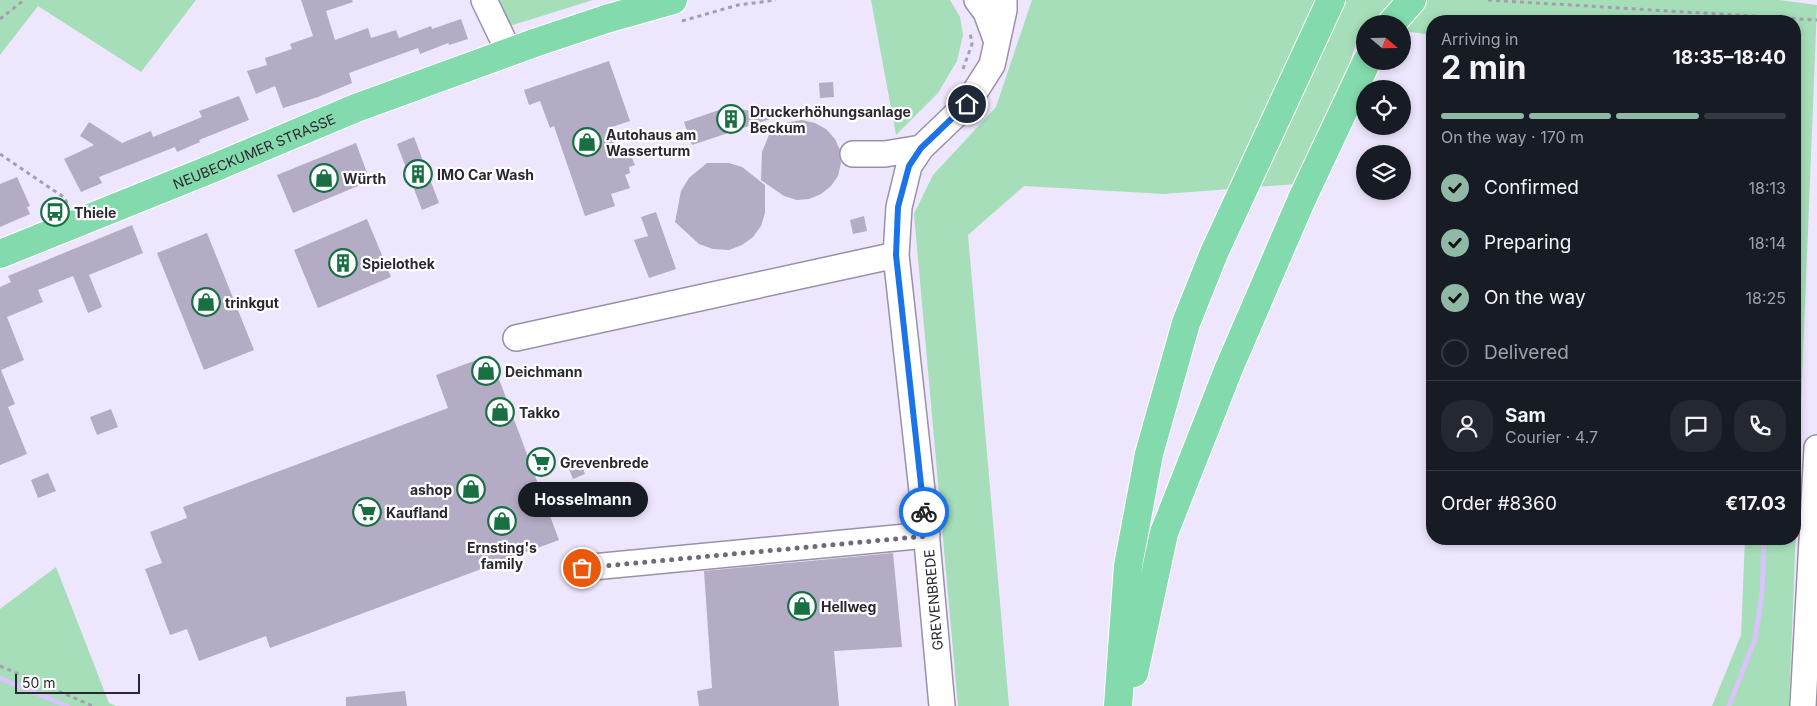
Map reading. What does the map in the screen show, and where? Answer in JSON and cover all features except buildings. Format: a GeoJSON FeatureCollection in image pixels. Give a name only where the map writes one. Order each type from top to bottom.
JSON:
{"type":"FeatureCollection","features":[{"type":"Feature","properties":{"kind":"main road"},"geometry":{"type":"LineString","coordinates":[[1118,706],[1128,566],[1149,454],[1186,323],[1214,253],[1330,0]]}},
{"type":"Feature","properties":{"kind":"main road"},"geometry":{"type":"LineString","coordinates":[[1398,15],[1412,0]]}},
{"type":"Feature","properties":{"kind":"main road","name":"NEUBECKUMER STRASSE"},"geometry":{"type":"LineString","coordinates":[[0,254],[356,108],[509,52],[606,19],[677,11]]}},
{"type":"Feature","properties":{"kind":"main road"},"geometry":{"type":"LineString","coordinates":[[1124,706],[1136,667],[1164,533],[1229,368],[1300,201],[1363,70]]}},
{"type":"Feature","properties":{"kind":"street"},"geometry":{"type":"LineString","coordinates":[[484,0],[509,52]]}},
{"type":"Feature","properties":{"kind":"street"},"geometry":{"type":"LineString","coordinates":[[977,0],[986,12],[997,42]]}},
{"type":"Feature","properties":{"kind":"street","name":"GREVENBREDE"},"geometry":{"type":"LineString","coordinates":[[942,706],[927,536],[896,255],[898,207],[909,166],[921,148],[967,104],[992,66],[1004,10],[1004,0]]}},
{"type":"Feature","properties":{"kind":"street"},"geometry":{"type":"LineString","coordinates":[[853,154],[885,154],[921,148]]}},
{"type":"Feature","properties":{"kind":"street"},"geometry":{"type":"LineString","coordinates":[[516,338],[896,255]]}},
{"type":"Feature","properties":{"kind":"street"},"geometry":{"type":"LineString","coordinates":[[1803,706],[1811,677],[1817,448]]}},
{"type":"Feature","properties":{"kind":"street"},"geometry":{"type":"LineString","coordinates":[[582,568],[927,536]]}},
{"type":"Feature","properties":{"kind":"path"},"geometry":{"type":"LineString","coordinates":[[0,19],[24,0]]}},
{"type":"Feature","properties":{"kind":"path"},"geometry":{"type":"LineString","coordinates":[[677,11],[776,0]]}},
{"type":"Feature","properties":{"kind":"path"},"geometry":{"type":"LineString","coordinates":[[1488,0],[1735,15]]}},
{"type":"Feature","properties":{"kind":"path"},"geometry":{"type":"LineString","coordinates":[[1801,19],[1817,20]]}},
{"type":"Feature","properties":{"kind":"path"},"geometry":{"type":"LineString","coordinates":[[0,154],[65,198],[76,223]]}},
{"type":"Feature","properties":{"kind":"path"},"geometry":{"type":"LineString","coordinates":[[0,666],[93,706]]}},
{"type":"Feature","properties":{"kind":"green space"},"geometry":{"type":"Polygon","coordinates":[[[0,0],[196,0],[141,72],[38,6],[0,55],[0,0]]]}},
{"type":"Feature","properties":{"kind":"green space"},"geometry":{"type":"Polygon","coordinates":[[[473,0],[593,0],[506,27],[473,0]]]}},
{"type":"Feature","properties":{"kind":"green space"},"geometry":{"type":"Polygon","coordinates":[[[871,0],[950,0],[960,17],[963,35],[957,61],[938,93],[896,135],[871,0]]]}},
{"type":"Feature","properties":{"kind":"green space"},"geometry":{"type":"Polygon","coordinates":[[[1032,0],[1779,0],[1817,5],[1801,406],[1801,15],[1426,15],[1426,34],[1411,32],[1411,15],[1356,15],[1356,43],[1310,183],[1164,194],[1024,186],[968,235],[1009,706],[958,706],[914,214],[933,175],[996,107],[1032,0]]]}},
{"type":"Feature","properties":{"kind":"green space"},"geometry":{"type":"Polygon","coordinates":[[[1745,545],[1795,545],[1789,706],[1712,706],[1741,635],[1745,545]]]}},
{"type":"Feature","properties":{"kind":"green space"},"geometry":{"type":"Polygon","coordinates":[[[56,567],[109,703],[116,706],[0,706],[0,609],[56,567]]]}},
{"type":"Feature","properties":{"kind":"waterway"},"geometry":{"type":"LineString","coordinates":[[1729,706],[1755,639],[1762,594],[1764,545]]}},
{"type":"Feature","properties":{"kind":"waterway"},"geometry":{"type":"LineString","coordinates":[[0,678],[67,706]]}},
{"type":"Feature","properties":{"kind":"way so far"},"geometry":{"type":"LineString","coordinates":[[582,568],[927,536],[924,512]]}},
{"type":"Feature","properties":{"kind":"place","name":"Druckerhöhungsanlage Beckum"},"geometry":{"type":"Point","coordinates":[731,119]}},
{"type":"Feature","properties":{"kind":"place","name":"Autohaus am Wasserturm"},"geometry":{"type":"Point","coordinates":[587,142]}},
{"type":"Feature","properties":{"kind":"place","name":"IMO Car Wash"},"geometry":{"type":"Point","coordinates":[418,174]}},
{"type":"Feature","properties":{"kind":"place","name":"Würth"},"geometry":{"type":"Point","coordinates":[324,178]}},
{"type":"Feature","properties":{"kind":"place","name":"Thiele"},"geometry":{"type":"Point","coordinates":[55,212]}},
{"type":"Feature","properties":{"kind":"place","name":"Spielothek"},"geometry":{"type":"Point","coordinates":[343,263]}},
{"type":"Feature","properties":{"kind":"place","name":"trinkgut"},"geometry":{"type":"Point","coordinates":[206,302]}},
{"type":"Feature","properties":{"kind":"place","name":"Deichmann"},"geometry":{"type":"Point","coordinates":[486,371]}},
{"type":"Feature","properties":{"kind":"place","name":"Takko"},"geometry":{"type":"Point","coordinates":[500,412]}},
{"type":"Feature","properties":{"kind":"place","name":"Grevenbrede"},"geometry":{"type":"Point","coordinates":[541,462]}},
{"type":"Feature","properties":{"kind":"place","name":"ashop"},"geometry":{"type":"Point","coordinates":[471,489]}},
{"type":"Feature","properties":{"kind":"place","name":"Kaufland"},"geometry":{"type":"Point","coordinates":[367,512]}},
{"type":"Feature","properties":{"kind":"place","name":"Ernsting's family"},"geometry":{"type":"Point","coordinates":[502,521]}},
{"type":"Feature","properties":{"kind":"place","name":"Hosselmann"},"geometry":{"type":"Point","coordinates":[582,568]}},
{"type":"Feature","properties":{"kind":"place","name":"Hellweg"},"geometry":{"type":"Point","coordinates":[802,606]}},
{"type":"Feature","properties":{"kind":"route"},"geometry":{"type":"LineString","coordinates":[[924,512],[896,255],[898,207],[909,166],[921,148],[967,104]]}}]}
